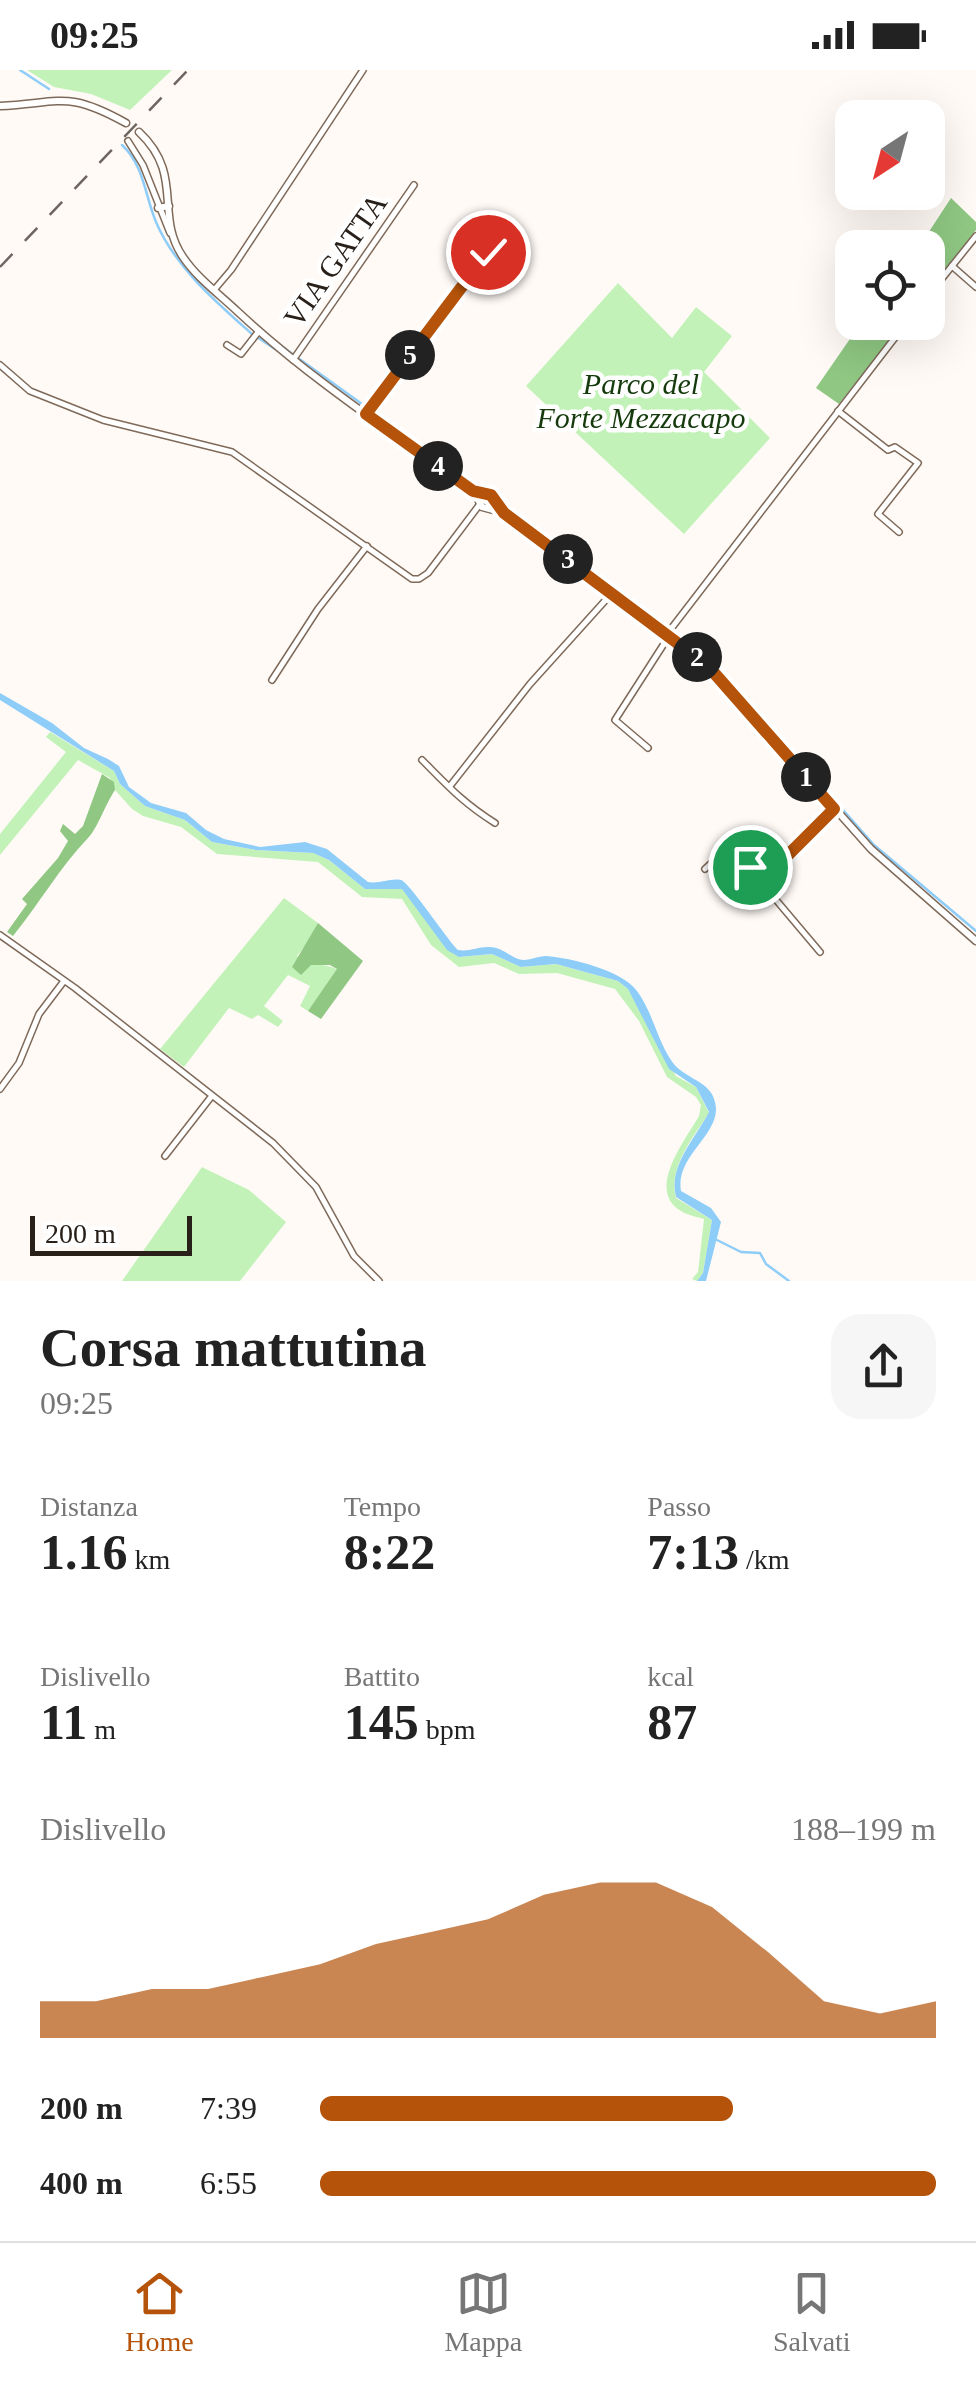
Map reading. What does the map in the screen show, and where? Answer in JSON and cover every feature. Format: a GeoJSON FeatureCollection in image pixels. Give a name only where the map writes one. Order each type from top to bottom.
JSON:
{"type":"FeatureCollection","features":[{"type":"Feature","properties":{"kind":"street"},"geometry":{"type":"LineString","coordinates":[[214,290],[364,70]]}},
{"type":"Feature","properties":{"kind":"street"},"geometry":{"type":"LineString","coordinates":[[0,106],[66,100],[90,105],[126,123]]}},
{"type":"Feature","properties":{"kind":"street","name":"VIA GATTA"},"geometry":{"type":"LineString","coordinates":[[139,132],[156,151],[164,168],[173,237]]}},
{"type":"Feature","properties":{"kind":"street","name":"VIA GATTA"},"geometry":{"type":"LineString","coordinates":[[128,141],[188,264],[259,331],[486,503]]}},
{"type":"Feature","properties":{"kind":"street","name":"VIA GATTA"},"geometry":{"type":"LineString","coordinates":[[294,357],[414,185]]}},
{"type":"Feature","properties":{"kind":"street"},"geometry":{"type":"LineString","coordinates":[[158,208],[169,206]]}},
{"type":"Feature","properties":{"kind":"street"},"geometry":{"type":"LineString","coordinates":[[945,275],[976,236]]}},
{"type":"Feature","properties":{"kind":"street"},"geometry":{"type":"LineString","coordinates":[[368,411],[488,252]]}},
{"type":"Feature","properties":{"kind":"street"},"geometry":{"type":"LineString","coordinates":[[952,266],[976,286]]}},
{"type":"Feature","properties":{"kind":"street","name":"VIA GATTA"},"geometry":{"type":"LineString","coordinates":[[228,345],[241,354],[259,331]]}},
{"type":"Feature","properties":{"kind":"street"},"geometry":{"type":"LineString","coordinates":[[648,748],[616,724],[616,720],[672,627],[893,340]]}},
{"type":"Feature","properties":{"kind":"street"},"geometry":{"type":"LineString","coordinates":[[0,365],[30,391],[103,420],[232,452],[408,577],[420,579],[486,503],[504,513],[714,672],[884,861],[976,941]]}},
{"type":"Feature","properties":{"kind":"street"},"geometry":{"type":"LineString","coordinates":[[838,411],[888,450],[895,447],[918,463],[878,514],[899,532]]}},
{"type":"Feature","properties":{"kind":"street"},"geometry":{"type":"LineString","coordinates":[[272,680],[318,609],[367,546]]}},
{"type":"Feature","properties":{"kind":"street"},"geometry":{"type":"LineString","coordinates":[[450,786],[537,677],[612,592]]}},
{"type":"Feature","properties":{"kind":"street"},"geometry":{"type":"LineString","coordinates":[[422,760],[450,786],[453,794],[495,823]]}},
{"type":"Feature","properties":{"kind":"street"},"geometry":{"type":"LineString","coordinates":[[763,880],[834,809]]}},
{"type":"Feature","properties":{"kind":"street"},"geometry":{"type":"LineString","coordinates":[[706,869],[727,847],[734,847],[820,952]]}},
{"type":"Feature","properties":{"kind":"street"},"geometry":{"type":"LineString","coordinates":[[0,935],[273,1142],[304,1173],[323,1198],[354,1256],[380,1281]]}},
{"type":"Feature","properties":{"kind":"street"},"geometry":{"type":"LineString","coordinates":[[0,1088],[19,1063],[38,1014],[64,981]]}},
{"type":"Feature","properties":{"kind":"street"},"geometry":{"type":"LineString","coordinates":[[165,1156],[211,1097]]}},
{"type":"Feature","properties":{"kind":"green space"},"geometry":{"type":"Polygon","coordinates":[[[27,70],[172,70],[130,110],[91,94],[54,87],[27,70]]]}},
{"type":"Feature","properties":{"kind":"green space"},"geometry":{"type":"Polygon","coordinates":[[[951,198],[976,222],[976,230],[945,269],[945,230],[930,230],[951,198]]]}},
{"type":"Feature","properties":{"kind":"green space","name":"Parco del Forte Mezzacapo"},"geometry":{"type":"Polygon","coordinates":[[[618,283],[672,338],[696,307],[732,336],[704,372],[770,438],[684,534],[526,386],[618,283]]]}},
{"type":"Feature","properties":{"kind":"green space"},"geometry":{"type":"Polygon","coordinates":[[[849,340],[890,340],[839,404],[816,388],[849,340]]]}},
{"type":"Feature","properties":{"kind":"green space"},"geometry":{"type":"Polygon","coordinates":[[[50,732],[114,771],[120,784],[145,806],[185,820],[212,842],[256,850],[313,853],[329,860],[365,889],[402,889],[459,957],[492,954],[521,967],[556,964],[618,981],[628,989],[676,1076],[696,1087],[709,1113],[684,1153],[674,1186],[676,1198],[712,1220],[703,1273],[697,1281],[692,1279],[698,1272],[704,1219],[681,1211],[671,1202],[667,1178],[701,1105],[667,1077],[639,1021],[615,989],[557,973],[519,974],[494,963],[459,967],[431,945],[402,899],[362,897],[318,862],[217,854],[181,827],[132,809],[110,778],[78,760],[0,855],[0,834],[66,752],[46,737],[50,732]]]}},
{"type":"Feature","properties":{"kind":"green space"},"geometry":{"type":"Polygon","coordinates":[[[102,774],[114,782],[115,790],[95,829],[13,936],[7,932],[27,904],[22,899],[68,841],[60,831],[63,824],[75,834],[83,826],[102,774]]]}},
{"type":"Feature","properties":{"kind":"green space"},"geometry":{"type":"Polygon","coordinates":[[[284,898],[318,923],[315,934],[297,956],[338,970],[308,1011],[300,1006],[310,986],[288,975],[264,1006],[283,1021],[278,1027],[258,1015],[252,1019],[229,1008],[184,1067],[160,1049],[284,898]]]}},
{"type":"Feature","properties":{"kind":"green space"},"geometry":{"type":"Polygon","coordinates":[[[318,923],[363,961],[321,1019],[308,1011],[337,969],[311,965],[301,975],[292,967],[318,923]]]}},
{"type":"Feature","properties":{"kind":"green space"},"geometry":{"type":"Polygon","coordinates":[[[202,1167],[249,1190],[286,1222],[240,1281],[122,1281],[202,1167]]]}},
{"type":"Feature","properties":{"kind":"water"},"geometry":{"type":"Polygon","coordinates":[[[0,693],[119,766],[129,787],[151,803],[186,813],[224,839],[260,847],[305,842],[327,849],[368,882],[401,880],[458,950],[493,947],[523,960],[546,956],[569,959],[608,971],[630,984],[642,999],[671,1060],[714,1098],[715,1118],[681,1179],[681,1191],[711,1208],[721,1222],[706,1281],[697,1281],[703,1273],[712,1220],[676,1197],[675,1186],[684,1153],[709,1112],[696,1087],[669,1069],[628,989],[618,981],[556,964],[521,967],[492,954],[459,957],[447,950],[402,889],[365,889],[329,860],[313,853],[256,850],[212,842],[185,820],[145,806],[120,784],[114,771],[0,700],[0,693]]]}},
{"type":"Feature","properties":{"kind":"waterway"},"geometry":{"type":"LineString","coordinates":[[20,70],[49,89]]}},
{"type":"Feature","properties":{"kind":"waterway"},"geometry":{"type":"LineString","coordinates":[[122,145],[135,162],[156,222],[174,254],[198,283],[252,334]]}},
{"type":"Feature","properties":{"kind":"waterway"},"geometry":{"type":"LineString","coordinates":[[257,337],[275,349]]}},
{"type":"Feature","properties":{"kind":"waterway"},"geometry":{"type":"LineString","coordinates":[[280,345],[473,484]]}},
{"type":"Feature","properties":{"kind":"waterway"},"geometry":{"type":"LineString","coordinates":[[508,508],[714,664],[874,845],[976,931]]}},
{"type":"Feature","properties":{"kind":"waterway"},"geometry":{"type":"LineString","coordinates":[[715,1239],[741,1252],[760,1253],[766,1264],[789,1281]]}},
{"type":"Feature","properties":{"kind":"railway"},"geometry":{"type":"LineString","coordinates":[[0,267],[188,70]]}},
{"type":"Feature","properties":{"kind":"route"},"geometry":{"type":"LineString","coordinates":[[488,252],[366,414],[473,491],[491,495],[504,513],[703,662],[834,809],[763,880],[750,867]]}}]}
